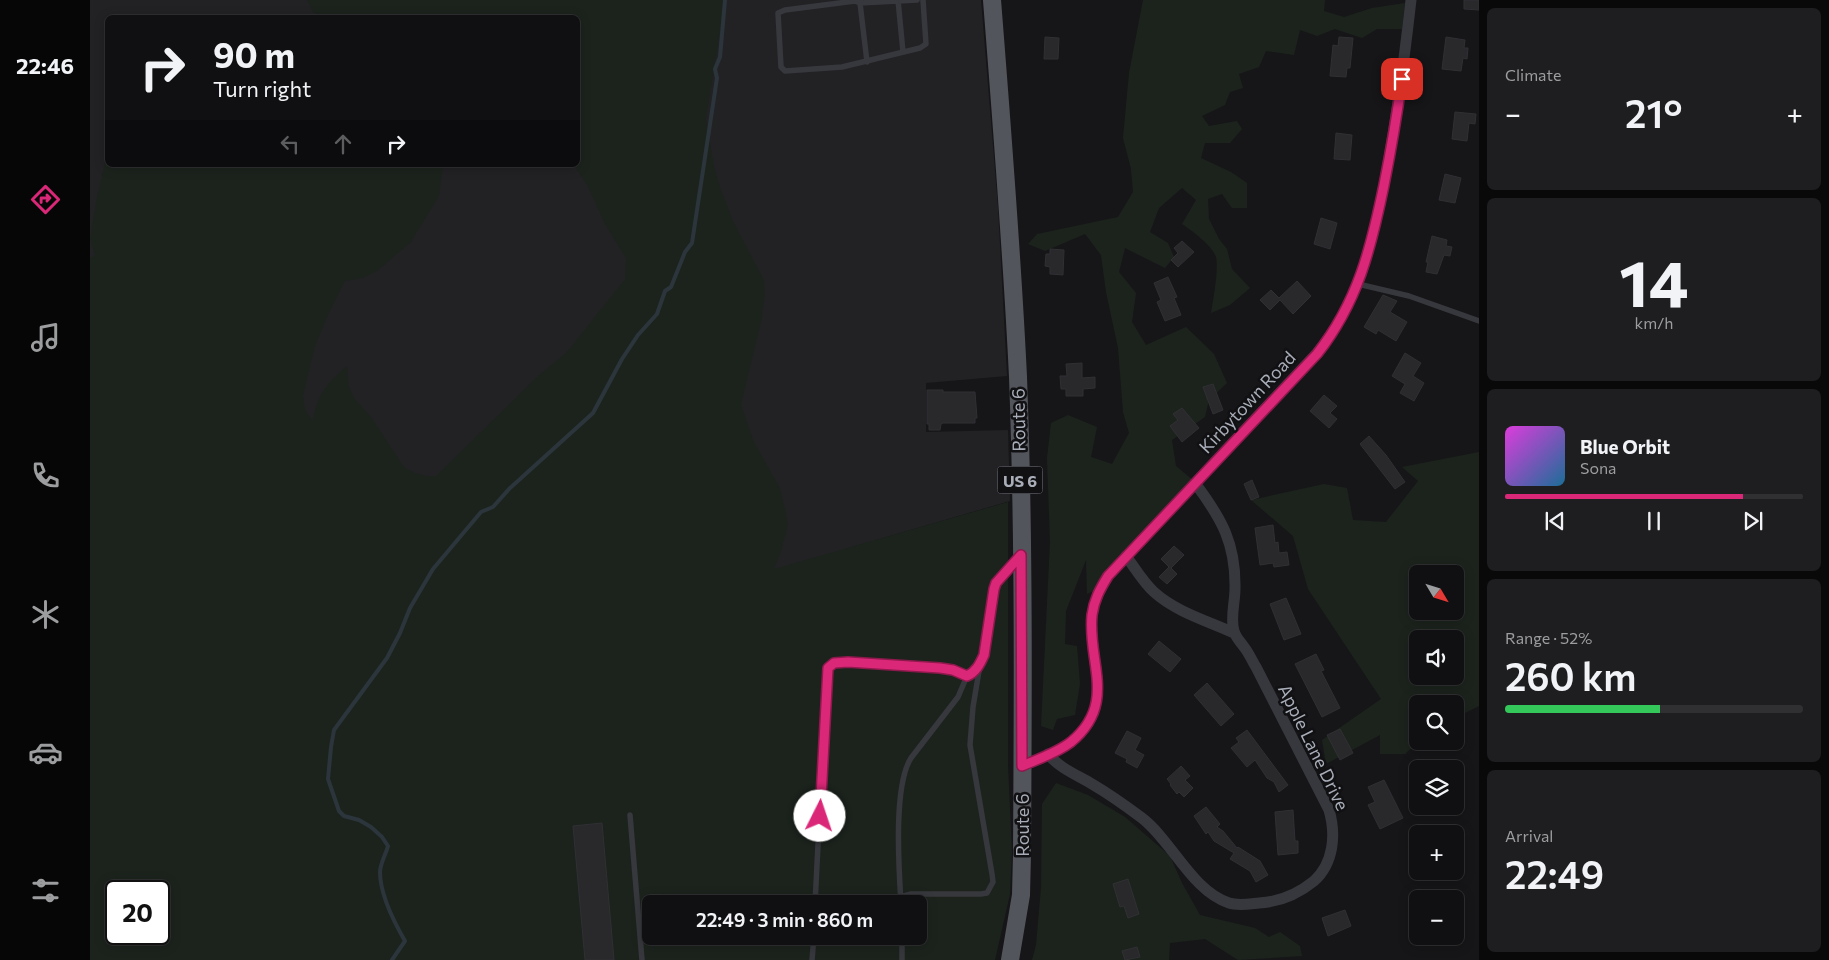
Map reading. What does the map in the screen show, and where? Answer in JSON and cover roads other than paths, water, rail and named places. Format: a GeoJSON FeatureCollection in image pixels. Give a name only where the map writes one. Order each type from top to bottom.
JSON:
{"type":"FeatureCollection","features":[{"type":"Feature","properties":{"kind":"main road","name":"Route 6"},"geometry":{"type":"LineString","coordinates":[[992,0],[1012,262],[1018,379],[1021,555],[1021,895],[1010,960]]}},
{"type":"Feature","properties":{"kind":"street","name":"Kirbytown Road"},"geometry":{"type":"LineString","coordinates":[[1022,766],[1065,745],[1080,733],[1094,709],[1098,684],[1092,630],[1094,604],[1108,576],[1322,347],[1337,327],[1358,284],[1367,260],[1376,223],[1392,146],[1410,0]]}},
{"type":"Feature","properties":{"kind":"street"},"geometry":{"type":"LineString","coordinates":[[1195,484],[1214,508],[1227,532],[1231,544],[1236,578],[1234,633]]}},
{"type":"Feature","properties":{"kind":"street"},"geometry":{"type":"LineString","coordinates":[[1126,556],[1147,585],[1160,598],[1181,610],[1234,633]]}},
{"type":"Feature","properties":{"kind":"street","name":"Apple Lane Drive"},"geometry":{"type":"LineString","coordinates":[[1048,754],[1054,762],[1143,819],[1163,839],[1202,886],[1219,899],[1241,905],[1271,902],[1290,896],[1307,886],[1320,876],[1329,858],[1333,836],[1332,820],[1329,810],[1256,667],[1234,633]]}},
{"type":"Feature","properties":{"kind":"lane"},"geometry":{"type":"LineString","coordinates":[[917,0],[855,1],[785,10],[778,13],[781,67],[790,72],[842,67],[867,62],[926,44],[923,0]]}},
{"type":"Feature","properties":{"kind":"lane"},"geometry":{"type":"LineString","coordinates":[[898,1],[903,52]]}},
{"type":"Feature","properties":{"kind":"lane"},"geometry":{"type":"LineString","coordinates":[[860,2],[867,62]]}},
{"type":"Feature","properties":{"kind":"lane"},"geometry":{"type":"LineString","coordinates":[[1358,284],[1409,296],[1479,322]]}},
{"type":"Feature","properties":{"kind":"lane"},"geometry":{"type":"LineString","coordinates":[[910,895],[982,894],[987,893],[992,886],[992,874],[970,745],[973,708],[996,583],[1021,555]]}},
{"type":"Feature","properties":{"kind":"lane"},"geometry":{"type":"LineString","coordinates":[[815,895],[828,668],[834,663],[866,663],[940,668],[953,670],[967,676]]}},
{"type":"Feature","properties":{"kind":"lane"},"geometry":{"type":"LineString","coordinates":[[901,895],[898,831],[905,769],[911,758],[958,697],[967,676],[972,674],[981,663]]}},
{"type":"Feature","properties":{"kind":"lane"},"geometry":{"type":"LineString","coordinates":[[630,816],[642,960]]}},
{"type":"Feature","properties":{"kind":"lane"},"geometry":{"type":"LineString","coordinates":[[812,960],[813,945]]}},
{"type":"Feature","properties":{"kind":"lane"},"geometry":{"type":"LineString","coordinates":[[902,945],[902,960]]}},
{"type":"Feature","properties":{"kind":"waterway"},"geometry":{"type":"LineString","coordinates":[[392,960],[405,941],[388,908],[382,890],[380,869],[388,846],[382,837],[371,827],[359,820],[344,816],[339,811],[328,779],[334,730],[387,658],[410,608],[433,569],[481,512],[493,507],[509,489],[593,413],[622,359],[638,335],[657,314],[665,291],[671,287],[685,252],[692,243],[717,78],[715,69],[720,57],[725,0]]}}]}
